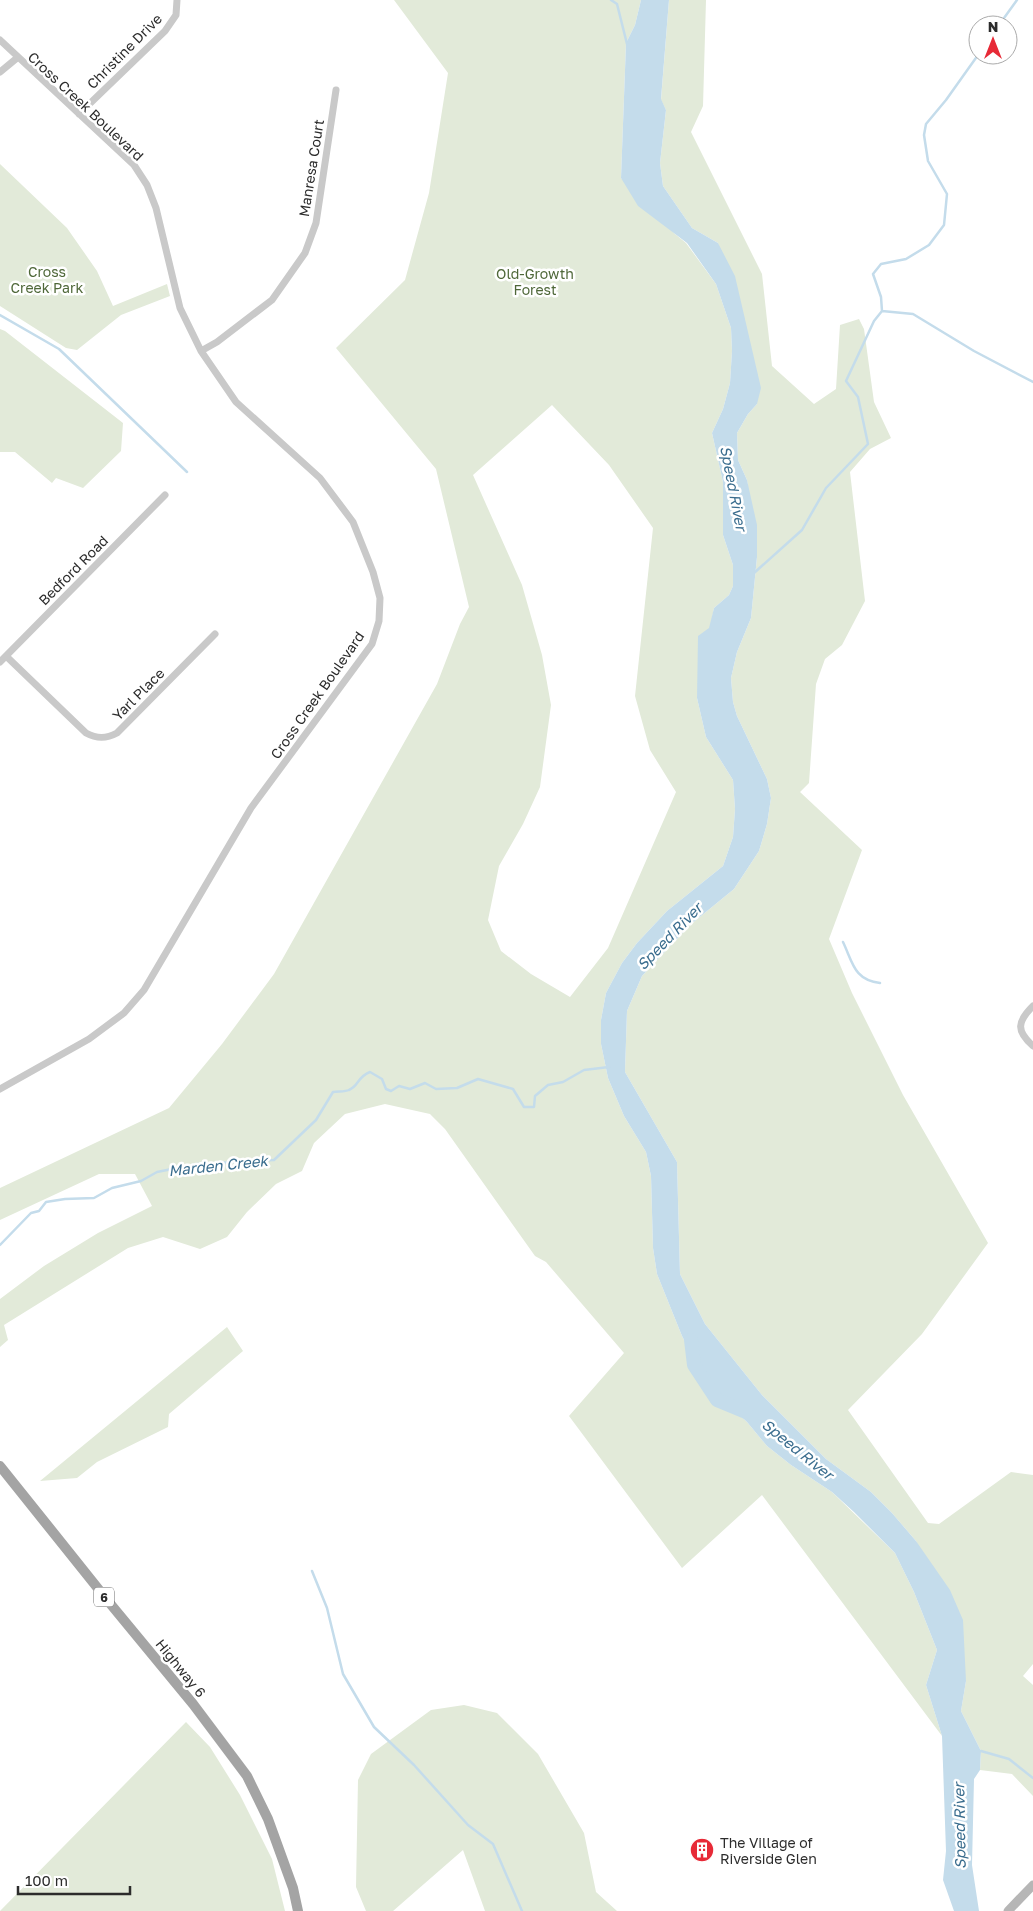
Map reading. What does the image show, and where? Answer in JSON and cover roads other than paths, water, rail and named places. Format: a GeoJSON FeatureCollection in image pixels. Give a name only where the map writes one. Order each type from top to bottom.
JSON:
{"type":"FeatureCollection","features":[{"type":"Feature","properties":{"kind":"main road","name":"Highway 6"},"geometry":{"type":"LineString","coordinates":[[0,1466],[193,1704],[247,1776],[268,1819],[293,1888],[298,1911]]}},
{"type":"Feature","properties":{"kind":"main road"},"geometry":{"type":"LineString","coordinates":[[1008,1911],[1033,1885]]}},
{"type":"Feature","properties":{"kind":"street","name":"Christine Drive"},"geometry":{"type":"LineString","coordinates":[[79,114],[166,31],[176,15],[177,0]]}},
{"type":"Feature","properties":{"kind":"street","name":"Cross Creek Boulevard"},"geometry":{"type":"LineString","coordinates":[[0,40],[17,58],[134,165],[147,186],[156,208],[180,308],[201,351],[236,402],[320,478],[353,522],[373,572],[380,598],[379,621],[372,644],[251,808],[139,996],[124,1013],[89,1039],[0,1090]]}},
{"type":"Feature","properties":{"kind":"street"},"geometry":{"type":"LineString","coordinates":[[0,72],[17,58]]}},
{"type":"Feature","properties":{"kind":"street","name":"Manresa Court"},"geometry":{"type":"LineString","coordinates":[[201,351],[217,342],[272,300],[305,254],[316,223],[336,90]]}},
{"type":"Feature","properties":{"kind":"street","name":"Bedford Road"},"geometry":{"type":"LineString","coordinates":[[0,662],[165,495]]}},
{"type":"Feature","properties":{"kind":"street","name":"Yarl Place"},"geometry":{"type":"LineString","coordinates":[[6,656],[86,733],[98,738],[105,738],[117,733],[215,634]]}},
{"type":"Feature","properties":{"kind":"street"},"geometry":{"type":"LineString","coordinates":[[1033,1006],[1025,1014],[1020,1030],[1025,1039],[1033,1046]]}},
{"type":"Feature","properties":{"kind":"water"},"geometry":{"type":"Polygon","coordinates":[[[641,0],[669,0],[661,99],[666,110],[660,163],[663,186],[692,228],[718,243],[735,276],[761,388],[757,404],[748,414],[737,433],[738,460],[747,480],[757,525],[757,557],[751,618],[737,652],[731,678],[733,702],[737,716],[767,779],[771,798],[767,824],[759,851],[734,889],[690,925],[642,976],[627,1011],[625,1072],[677,1162],[680,1274],[705,1324],[762,1395],[826,1459],[871,1492],[892,1513],[916,1541],[950,1590],[963,1620],[966,1681],[961,1711],[981,1751],[980,1770],[974,1779],[972,1865],[979,1911],[954,1911],[943,1880],[946,1851],[942,1736],[926,1685],[937,1650],[914,1592],[895,1553],[854,1512],[832,1492],[791,1465],[767,1446],[747,1422],[708,1386],[682,1336],[657,1274],[653,1248],[651,1176],[646,1152],[624,1116],[608,1078],[601,1044],[601,1020],[606,993],[622,963],[637,943],[667,911],[723,866],[733,837],[735,809],[733,780],[706,737],[697,698],[698,636],[709,628],[714,608],[729,595],[733,586],[733,565],[723,535],[723,482],[712,433],[723,409],[730,383],[731,328],[716,284],[687,243],[638,206],[621,178],[626,43],[635,25],[641,0]]]}},
{"type":"Feature","properties":{"kind":"waterway"},"geometry":{"type":"LineString","coordinates":[[611,0],[617,4],[627,44]]}},
{"type":"Feature","properties":{"kind":"waterway"},"geometry":{"type":"LineString","coordinates":[[1006,15],[1017,0]]}},
{"type":"Feature","properties":{"kind":"waterway"},"geometry":{"type":"LineString","coordinates":[[754,573],[802,530],[826,488],[868,444],[858,397],[846,381],[874,321],[882,311],[881,297],[873,274],[881,264],[906,259],[929,245],[944,225],[947,194],[928,161],[924,135],[926,124],[971,65]]}},
{"type":"Feature","properties":{"kind":"waterway"},"geometry":{"type":"LineString","coordinates":[[882,311],[913,314],[974,351],[1033,382]]}},
{"type":"Feature","properties":{"kind":"waterway"},"geometry":{"type":"LineString","coordinates":[[0,315],[59,349],[187,472]]}},
{"type":"Feature","properties":{"kind":"waterway"},"geometry":{"type":"LineString","coordinates":[[843,942],[852,963],[860,974],[871,981],[880,983]]}},
{"type":"Feature","properties":{"kind":"waterway","name":"Marden Creek"},"geometry":{"type":"LineString","coordinates":[[0,1245],[31,1213],[39,1211],[46,1202],[94,1198],[112,1188],[141,1181],[157,1172],[197,1164],[274,1160],[316,1120],[333,1092],[346,1091],[352,1088],[363,1076],[370,1072],[382,1079],[386,1089],[391,1091],[399,1086],[410,1089],[425,1083],[436,1089],[457,1088],[478,1079],[513,1089],[524,1107],[534,1107],[535,1096],[548,1085],[563,1082],[584,1070],[609,1067]]}},
{"type":"Feature","properties":{"kind":"waterway","name":"Speed River"},"geometry":{"type":"LineString","coordinates":[[691,1340],[694,1365],[717,1400],[746,1412]]}},
{"type":"Feature","properties":{"kind":"waterway"},"geometry":{"type":"LineString","coordinates":[[312,1571],[327,1608],[343,1674],[374,1727],[414,1765],[468,1825],[493,1844],[522,1911]]}},
{"type":"Feature","properties":{"kind":"waterway"},"geometry":{"type":"LineString","coordinates":[[981,1751],[1009,1759],[1033,1778]]}},
{"type":"Feature","properties":{"kind":"place","name":"The Village of Riverside Glen"},"geometry":{"type":"Point","coordinates":[702,1850]}},
{"type":"Feature","properties":{"kind":"park label","name":"Cross Creek Park"},"geometry":{"type":"Point","coordinates":[47,280]}},
{"type":"Feature","properties":{"kind":"park label","name":"Old-Growth Forest"},"geometry":{"type":"Point","coordinates":[535,282]}}]}
